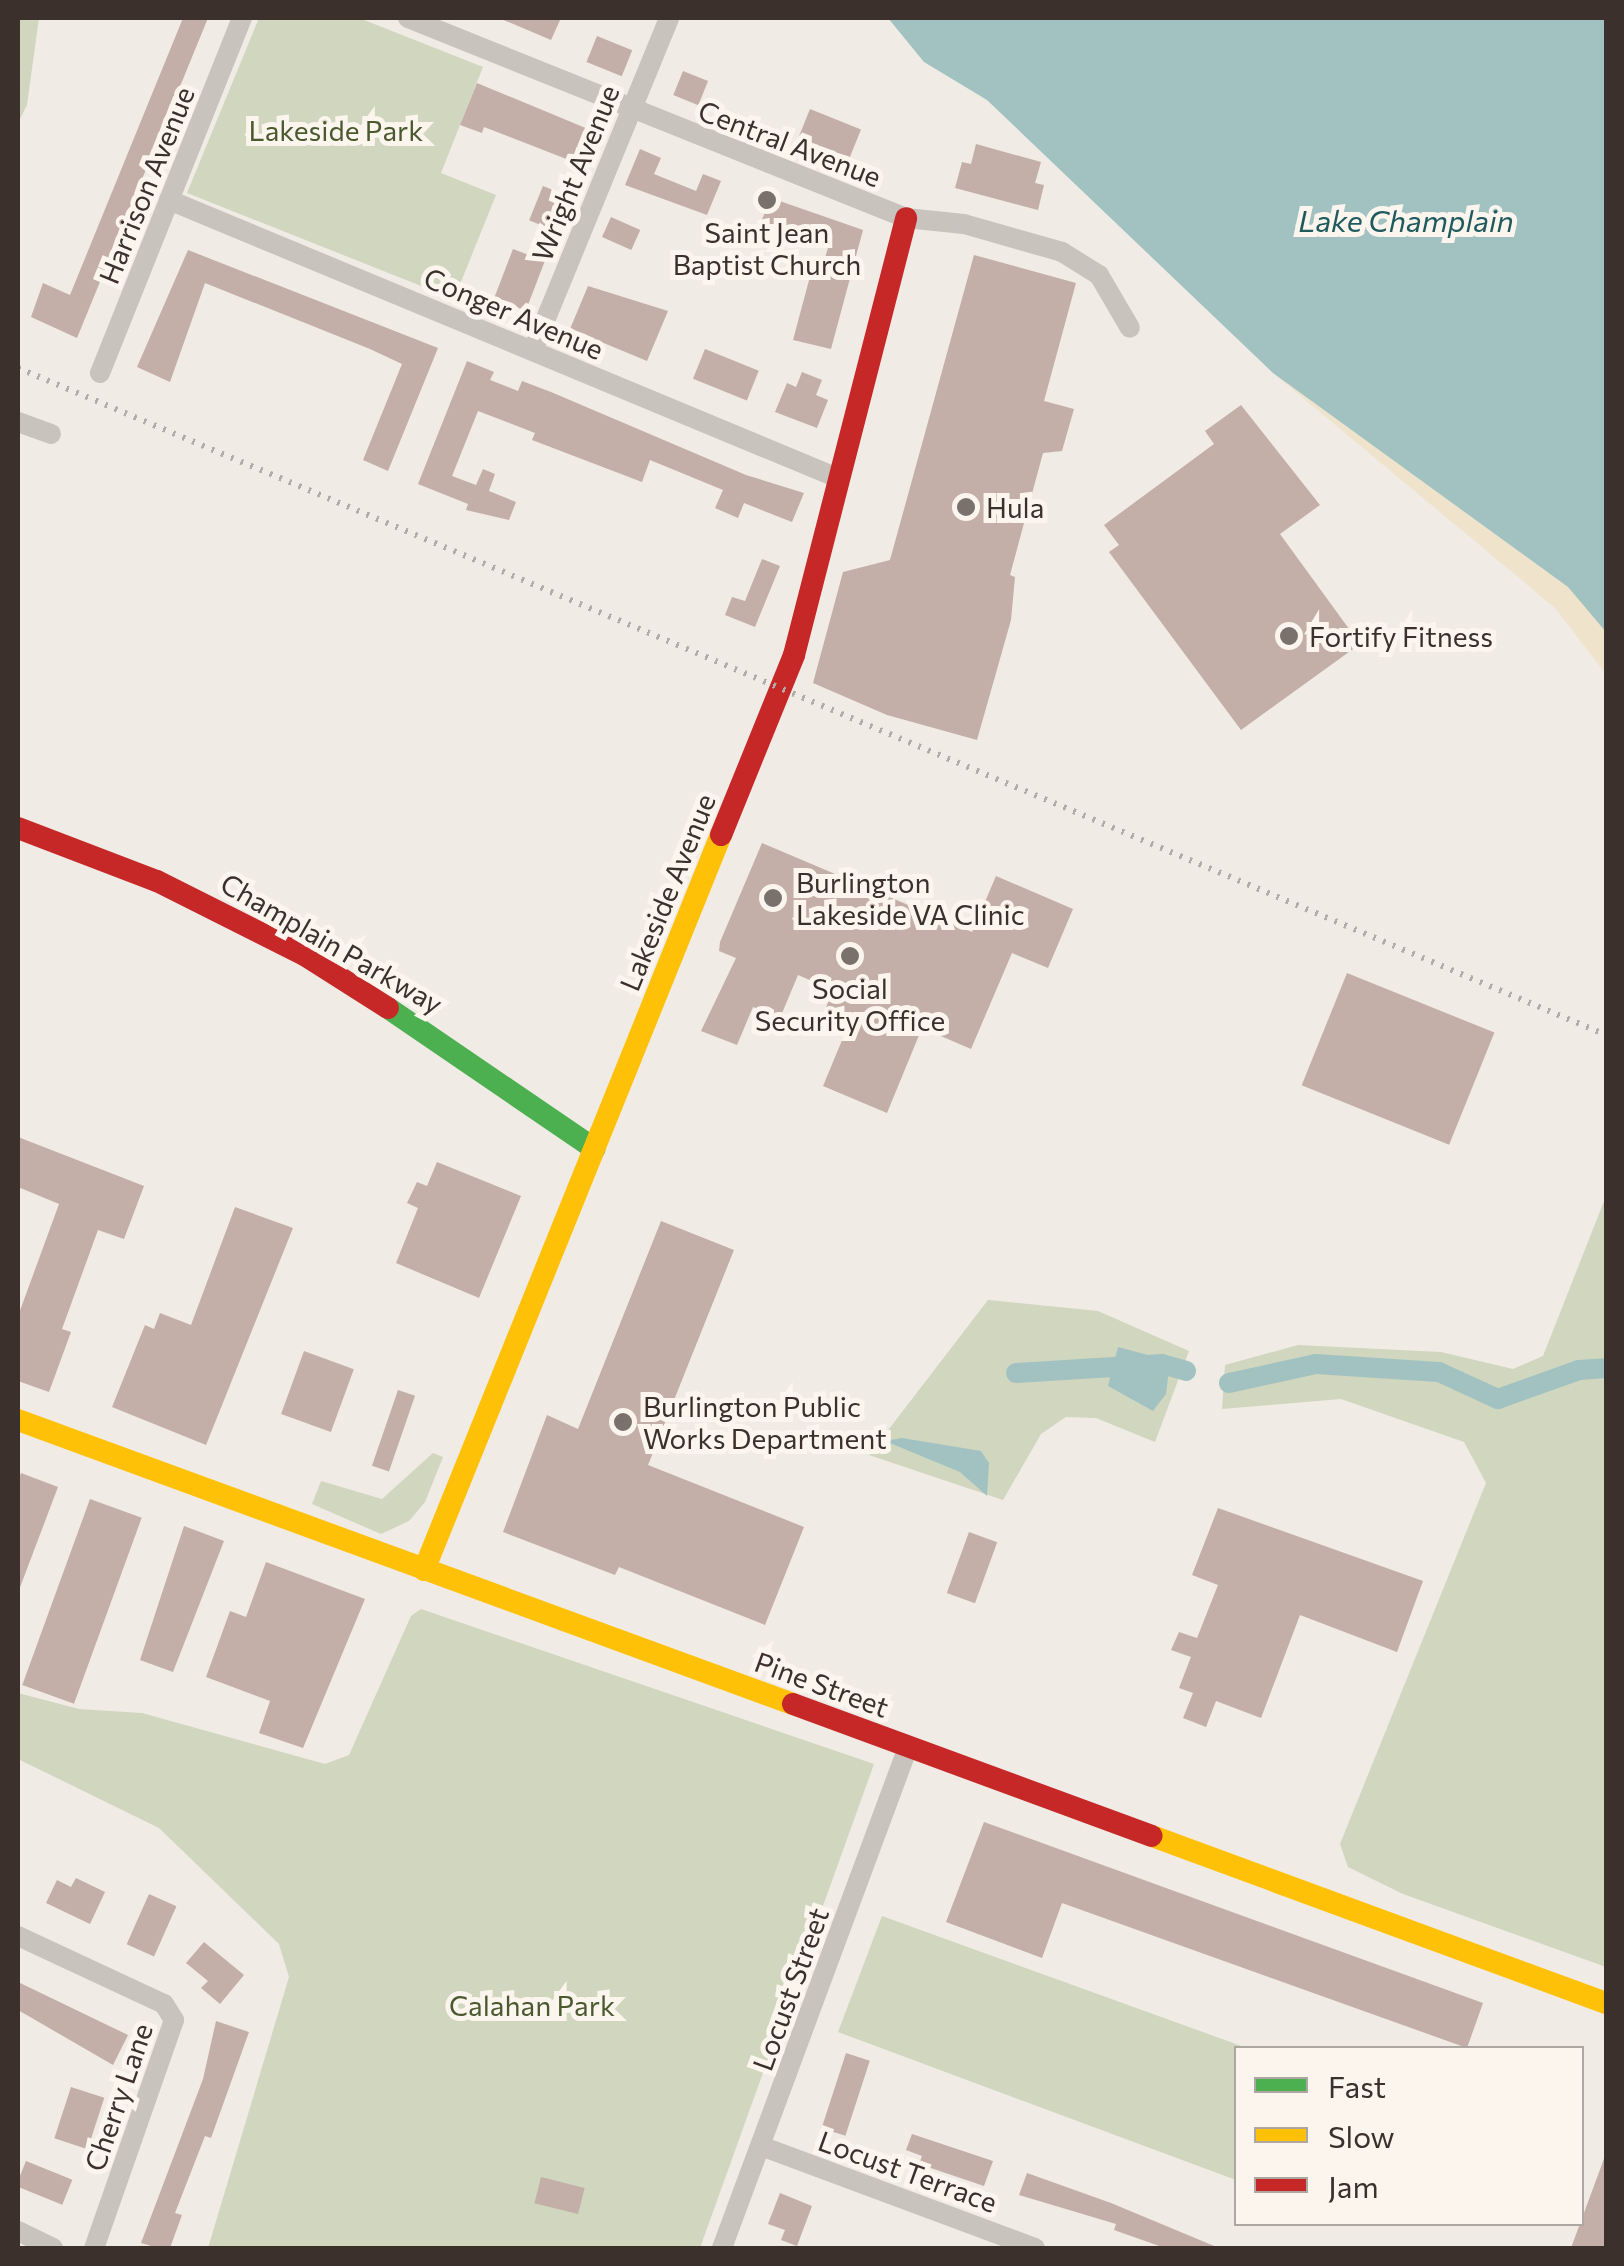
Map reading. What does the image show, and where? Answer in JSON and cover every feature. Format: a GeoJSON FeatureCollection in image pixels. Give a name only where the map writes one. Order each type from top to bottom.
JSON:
{"type":"FeatureCollection","features":[{"type":"Feature","properties":{"kind":"main road","name":"Lakeside Avenue"},"geometry":{"type":"LineString","coordinates":[[424,1570],[794,655],[906,218]]}},
{"type":"Feature","properties":{"kind":"main road","name":"Champlain Parkway"},"geometry":{"type":"LineString","coordinates":[[18,828],[172,888],[306,956],[490,1072],[595,1149]]}},
{"type":"Feature","properties":{"kind":"main road","name":"Pine Street"},"geometry":{"type":"LineString","coordinates":[[18,1420],[1606,2004]]}},
{"type":"Feature","properties":{"kind":"street","name":"Harrison Avenue"},"geometry":{"type":"LineString","coordinates":[[100,373],[242,18]]}},
{"type":"Feature","properties":{"kind":"street","name":"Central Avenue"},"geometry":{"type":"LineString","coordinates":[[408,18],[906,218],[964,224],[1080,261],[1111,290],[1130,328]]}},
{"type":"Feature","properties":{"kind":"street","name":"Wright Avenue"},"geometry":{"type":"LineString","coordinates":[[533,350],[669,18]]}},
{"type":"Feature","properties":{"kind":"street","name":"Conger Avenue"},"geometry":{"type":"LineString","coordinates":[[169,200],[838,478]]}},
{"type":"Feature","properties":{"kind":"street"},"geometry":{"type":"LineString","coordinates":[[18,422],[51,434]]}},
{"type":"Feature","properties":{"kind":"street","name":"Locust Street"},"geometry":{"type":"LineString","coordinates":[[722,2248],[908,1747]]}},
{"type":"Feature","properties":{"kind":"street","name":"Cherry Lane"},"geometry":{"type":"LineString","coordinates":[[18,1936],[159,2002],[174,2020],[94,2248]]}},
{"type":"Feature","properties":{"kind":"street","name":"Locust Terrace"},"geometry":{"type":"LineString","coordinates":[[760,2146],[1035,2248]]}},
{"type":"Feature","properties":{"kind":"street"},"geometry":{"type":"LineString","coordinates":[[18,2231],[53,2248]]}},
{"type":"Feature","properties":{"kind":"green space"},"geometry":{"type":"Polygon","coordinates":[[[18,18],[39,18],[27,105],[18,123],[18,18]]]}},
{"type":"Feature","properties":{"kind":"green space","name":"Lakeside Park"},"geometry":{"type":"Polygon","coordinates":[[[259,18],[359,18],[483,67],[441,173],[496,195],[454,299],[187,193],[259,18]]]}},
{"type":"Feature","properties":{"kind":"green space"},"geometry":{"type":"Polygon","coordinates":[[[1606,1196],[1606,1967],[1403,1894],[1348,1867],[1340,1844],[1486,1483],[1464,1442],[1341,1399],[1222,1409],[1225,1365],[1298,1345],[1441,1352],[1513,1369],[1543,1356],[1606,1196]]]}},
{"type":"Feature","properties":{"kind":"green space"},"geometry":{"type":"Polygon","coordinates":[[[988,1300],[1098,1311],[1189,1351],[1155,1442],[1096,1418],[1066,1417],[1041,1434],[1003,1500],[869,1455],[988,1300]]]}},
{"type":"Feature","properties":{"kind":"green space"},"geometry":{"type":"Polygon","coordinates":[[[433,1453],[443,1457],[425,1502],[409,1521],[381,1534],[312,1504],[321,1481],[382,1499],[433,1453]]]}},
{"type":"Feature","properties":{"kind":"green space","name":"Calahan Park"},"geometry":{"type":"Polygon","coordinates":[[[421,1609],[874,1764],[700,2248],[208,2248],[289,1977],[279,1944],[159,1828],[18,1759],[18,1693],[79,1709],[142,1713],[325,1764],[349,1755],[411,1616],[421,1609]]]}},
{"type":"Feature","properties":{"kind":"green space"},"geometry":{"type":"Polygon","coordinates":[[[882,1916],[1241,2046],[1234,2046],[1234,2179],[838,2032],[882,1916]]]}},
{"type":"Feature","properties":{"kind":"sand"},"geometry":{"type":"Polygon","coordinates":[[[1273,373],[1568,587],[1606,632],[1606,674],[1555,608],[1273,373]]]}},
{"type":"Feature","properties":{"kind":"water","name":"Lake Champlain"},"geometry":{"type":"Polygon","coordinates":[[[888,18],[1606,18],[1606,632],[1568,587],[1273,373],[987,100],[924,62],[888,18]]]}},
{"type":"Feature","properties":{"kind":"water"},"geometry":{"type":"Polygon","coordinates":[[[1118,1347],[1170,1361],[1166,1394],[1153,1411],[1108,1386],[1118,1347]]]}},
{"type":"Feature","properties":{"kind":"water"},"geometry":{"type":"Polygon","coordinates":[[[902,1438],[981,1451],[989,1463],[987,1496],[960,1472],[885,1441],[902,1438]]]}},
{"type":"Feature","properties":{"kind":"building"},"geometry":{"type":"Polygon","coordinates":[[[183,18],[208,18],[77,338],[31,317],[43,283],[70,295],[183,18]]]}},
{"type":"Feature","properties":{"kind":"building"},"geometry":{"type":"Polygon","coordinates":[[[499,18],[561,18],[551,40],[499,18]]]}},
{"type":"Feature","properties":{"kind":"building"},"geometry":{"type":"Polygon","coordinates":[[[597,36],[632,50],[622,76],[587,62],[597,36]]]}},
{"type":"Feature","properties":{"kind":"building"},"geometry":{"type":"Polygon","coordinates":[[[683,71],[708,81],[698,105],[673,95],[683,71]]]}},
{"type":"Feature","properties":{"kind":"building"},"geometry":{"type":"Polygon","coordinates":[[[477,83],[600,134],[587,167],[484,127],[482,133],[460,125],[477,83]]]}},
{"type":"Feature","properties":{"kind":"building"},"geometry":{"type":"Polygon","coordinates":[[[810,109],[861,130],[848,162],[797,141],[810,109]]]}},
{"type":"Feature","properties":{"kind":"building"},"geometry":{"type":"Polygon","coordinates":[[[976,144],[1041,162],[1035,183],[1044,185],[1038,210],[955,188],[962,162],[971,164],[976,144]]]}},
{"type":"Feature","properties":{"kind":"building"},"geometry":{"type":"Polygon","coordinates":[[[640,149],[661,158],[654,174],[696,191],[703,174],[721,181],[707,215],[625,185],[640,149]]]}},
{"type":"Feature","properties":{"kind":"building"},"geometry":{"type":"Polygon","coordinates":[[[543,186],[568,196],[554,230],[529,220],[543,186]]]}},
{"type":"Feature","properties":{"kind":"building"},"geometry":{"type":"Polygon","coordinates":[[[771,198],[863,230],[831,349],[793,340],[812,269],[821,271],[831,238],[797,228],[794,235],[761,222],[771,198]]]}},
{"type":"Feature","properties":{"kind":"building"},"geometry":{"type":"Polygon","coordinates":[[[611,217],[640,230],[631,250],[602,237],[611,217]]]}},
{"type":"Feature","properties":{"kind":"building"},"geometry":{"type":"Polygon","coordinates":[[[513,249],[545,261],[526,311],[494,298],[513,249]]]}},
{"type":"Feature","properties":{"kind":"building"},"geometry":{"type":"Polygon","coordinates":[[[188,250],[438,348],[388,471],[363,460],[402,364],[370,349],[205,283],[170,382],[137,367],[188,250]]]}},
{"type":"Feature","properties":{"kind":"building","name":"Hula"},"geometry":{"type":"Polygon","coordinates":[[[974,255],[1076,283],[1044,401],[1074,409],[1062,451],[1043,453],[1010,575],[1015,577],[1011,620],[977,740],[887,715],[813,683],[843,572],[890,560],[974,255]]]}},
{"type":"Feature","properties":{"kind":"building"},"geometry":{"type":"Polygon","coordinates":[[[588,286],[668,311],[647,361],[570,329],[588,286]]]}},
{"type":"Feature","properties":{"kind":"building"},"geometry":{"type":"Polygon","coordinates":[[[705,349],[759,371],[747,400],[693,379],[705,349]]]}},
{"type":"Feature","properties":{"kind":"building"},"geometry":{"type":"Polygon","coordinates":[[[467,361],[494,372],[490,380],[518,391],[522,381],[746,475],[804,493],[792,522],[744,503],[738,518],[715,508],[723,490],[650,460],[642,482],[532,440],[535,433],[478,411],[452,476],[476,485],[483,469],[495,474],[489,491],[516,502],[509,520],[466,510],[468,504],[418,484],[467,361]]]}},
{"type":"Feature","properties":{"kind":"building"},"geometry":{"type":"Polygon","coordinates":[[[802,372],[822,380],[816,395],[828,400],[817,428],[775,412],[787,383],[796,387],[802,372]]]}},
{"type":"Feature","properties":{"kind":"building"},"geometry":{"type":"Polygon","coordinates":[[[1241,405],[1320,505],[1280,534],[1360,644],[1241,730],[1109,552],[1119,545],[1104,525],[1214,444],[1205,431],[1241,405]]]}},
{"type":"Feature","properties":{"kind":"building"},"geometry":{"type":"Polygon","coordinates":[[[762,559],[780,566],[755,627],[725,615],[732,597],[745,601],[762,559]]]}},
{"type":"Feature","properties":{"kind":"building"},"geometry":{"type":"Polygon","coordinates":[[[762,843],[972,932],[996,876],[1073,909],[1048,968],[1012,953],[971,1049],[922,1028],[887,1113],[823,1086],[850,1021],[825,1010],[833,990],[798,975],[780,1018],[753,1007],[737,1045],[701,1031],[736,958],[719,951],[720,942],[762,843]]]}},
{"type":"Feature","properties":{"kind":"building"},"geometry":{"type":"Polygon","coordinates":[[[1347,973],[1494,1033],[1449,1145],[1302,1085],[1347,973]]]}},
{"type":"Feature","properties":{"kind":"building"},"geometry":{"type":"Polygon","coordinates":[[[18,1137],[144,1186],[124,1239],[98,1230],[62,1329],[71,1332],[49,1392],[18,1381],[18,1316],[59,1204],[18,1187],[18,1137]]]}},
{"type":"Feature","properties":{"kind":"building"},"geometry":{"type":"Polygon","coordinates":[[[437,1162],[521,1196],[479,1298],[396,1263],[418,1208],[407,1203],[417,1182],[427,1186],[437,1162]]]}},
{"type":"Feature","properties":{"kind":"building"},"geometry":{"type":"Polygon","coordinates":[[[235,1207],[293,1228],[206,1445],[112,1407],[145,1325],[154,1329],[160,1313],[191,1325],[235,1207]]]}},
{"type":"Feature","properties":{"kind":"building","name":"Burlington Public Works Department"},"geometry":{"type":"Polygon","coordinates":[[[661,1221],[734,1250],[648,1465],[804,1527],[765,1625],[619,1567],[615,1575],[503,1532],[547,1415],[578,1429],[661,1221]]]}},
{"type":"Feature","properties":{"kind":"building"},"geometry":{"type":"Polygon","coordinates":[[[304,1351],[354,1369],[331,1432],[281,1414],[304,1351]]]}},
{"type":"Feature","properties":{"kind":"building"},"geometry":{"type":"Polygon","coordinates":[[[398,1390],[415,1396],[389,1472],[372,1466],[398,1390]]]}},
{"type":"Feature","properties":{"kind":"building"},"geometry":{"type":"Polygon","coordinates":[[[21,1473],[58,1487],[19,1590],[18,1482],[21,1473]]]}},
{"type":"Feature","properties":{"kind":"building"},"geometry":{"type":"Polygon","coordinates":[[[90,1499],[142,1518],[74,1704],[22,1685],[90,1499]]]}},
{"type":"Feature","properties":{"kind":"building"},"geometry":{"type":"Polygon","coordinates":[[[1218,1508],[1423,1581],[1397,1652],[1300,1615],[1261,1718],[1216,1701],[1206,1727],[1183,1718],[1193,1693],[1179,1688],[1191,1657],[1171,1650],[1179,1632],[1197,1638],[1218,1585],[1192,1575],[1218,1508]]]}},
{"type":"Feature","properties":{"kind":"building"},"geometry":{"type":"Polygon","coordinates":[[[184,1526],[224,1541],[173,1672],[140,1660],[184,1526]]]}},
{"type":"Feature","properties":{"kind":"building"},"geometry":{"type":"Polygon","coordinates":[[[969,1532],[997,1542],[975,1603],[947,1593],[969,1532]]]}},
{"type":"Feature","properties":{"kind":"building"},"geometry":{"type":"Polygon","coordinates":[[[266,1562],[365,1599],[303,1748],[259,1733],[270,1701],[206,1677],[230,1611],[246,1617],[266,1562]]]}},
{"type":"Feature","properties":{"kind":"building"},"geometry":{"type":"Polygon","coordinates":[[[984,1822],[1483,2003],[1468,2046],[1461,2046],[1062,1903],[1042,1958],[946,1922],[984,1822]]]}},
{"type":"Feature","properties":{"kind":"building"},"geometry":{"type":"Polygon","coordinates":[[[76,1878],[105,1892],[90,1924],[46,1903],[57,1880],[71,1887],[76,1878]]]}},
{"type":"Feature","properties":{"kind":"building"},"geometry":{"type":"Polygon","coordinates":[[[149,1894],[176,1906],[154,1956],[127,1944],[149,1894]]]}},
{"type":"Feature","properties":{"kind":"building"},"geometry":{"type":"Polygon","coordinates":[[[204,1942],[244,1975],[220,2004],[201,1988],[208,1981],[186,1963],[204,1942]]]}},
{"type":"Feature","properties":{"kind":"building"},"geometry":{"type":"Polygon","coordinates":[[[18,1982],[128,2035],[113,2065],[18,2010],[18,1982]]]}},
{"type":"Feature","properties":{"kind":"building"},"geometry":{"type":"Polygon","coordinates":[[[216,2021],[249,2032],[211,2138],[205,2136],[175,2213],[182,2215],[170,2248],[141,2243],[203,2079],[216,2021]]]}},
{"type":"Feature","properties":{"kind":"building"},"geometry":{"type":"Polygon","coordinates":[[[846,2053],[870,2061],[845,2136],[822,2128],[846,2053]]]}},
{"type":"Feature","properties":{"kind":"building"},"geometry":{"type":"Polygon","coordinates":[[[71,2087],[104,2098],[88,2149],[54,2138],[71,2087]]]}},
{"type":"Feature","properties":{"kind":"building"},"geometry":{"type":"Polygon","coordinates":[[[912,2134],[993,2161],[984,2186],[919,2164],[922,2156],[906,2150],[912,2134]]]}},
{"type":"Feature","properties":{"kind":"building"},"geometry":{"type":"Polygon","coordinates":[[[1605,2156],[1606,2248],[1571,2248],[1579,2226],[1584,2226],[1584,2213],[1605,2156]]]}},
{"type":"Feature","properties":{"kind":"building"},"geometry":{"type":"Polygon","coordinates":[[[26,2161],[72,2180],[62,2205],[18,2187],[26,2161]]]}},
{"type":"Feature","properties":{"kind":"building"},"geometry":{"type":"Polygon","coordinates":[[[1027,2173],[1219,2248],[1165,2248],[1114,2230],[1116,2224],[1019,2195],[1027,2173]]]}},
{"type":"Feature","properties":{"kind":"building"},"geometry":{"type":"Polygon","coordinates":[[[541,2177],[585,2188],[578,2214],[534,2203],[541,2177]]]}},
{"type":"Feature","properties":{"kind":"building"},"geometry":{"type":"Polygon","coordinates":[[[780,2193],[812,2206],[797,2246],[781,2240],[785,2230],[768,2224],[780,2193]]]}},
{"type":"Feature","properties":{"kind":"waterway"},"geometry":{"type":"LineString","coordinates":[[1016,1373],[1162,1364],[1186,1371]]}},
{"type":"Feature","properties":{"kind":"waterway"},"geometry":{"type":"LineString","coordinates":[[1229,1383],[1316,1364],[1439,1372],[1498,1399],[1579,1370],[1606,1368]]}},
{"type":"Feature","properties":{"kind":"railway"},"geometry":{"type":"LineString","coordinates":[[18,368],[1606,1035]]}},
{"type":"Feature","properties":{"kind":"traffic: fast"},"geometry":{"type":"LineString","coordinates":[[388,1008],[595,1149]]}},
{"type":"Feature","properties":{"kind":"traffic: slow"},"geometry":{"type":"LineString","coordinates":[[424,1570],[721,835]]}},
{"type":"Feature","properties":{"kind":"traffic: slow"},"geometry":{"type":"LineString","coordinates":[[18,1420],[793,1704]]}},
{"type":"Feature","properties":{"kind":"traffic: slow"},"geometry":{"type":"LineString","coordinates":[[1152,1836],[1606,2003]]}},
{"type":"Feature","properties":{"kind":"traffic: jam"},"geometry":{"type":"LineString","coordinates":[[721,835],[794,655],[906,218]]}},
{"type":"Feature","properties":{"kind":"traffic: jam"},"geometry":{"type":"LineString","coordinates":[[18,828],[157,881],[306,956],[388,1008]]}},
{"type":"Feature","properties":{"kind":"traffic: jam"},"geometry":{"type":"LineString","coordinates":[[793,1704],[1152,1836]]}},
{"type":"Feature","properties":{"kind":"place","name":"Saint Jean Baptist Church"},"geometry":{"type":"Point","coordinates":[767,200]}},
{"type":"Feature","properties":{"kind":"place","name":"Hula"},"geometry":{"type":"Point","coordinates":[966,507]}},
{"type":"Feature","properties":{"kind":"place","name":"Fortify Fitness"},"geometry":{"type":"Point","coordinates":[1289,636]}},
{"type":"Feature","properties":{"kind":"place","name":"Burlington Lakeside VA Clinic"},"geometry":{"type":"Point","coordinates":[773,898]}},
{"type":"Feature","properties":{"kind":"place","name":"Social Security Office"},"geometry":{"type":"Point","coordinates":[850,956]}},
{"type":"Feature","properties":{"kind":"place","name":"Burlington Public Works Department"},"geometry":{"type":"Point","coordinates":[623,1422]}}]}
